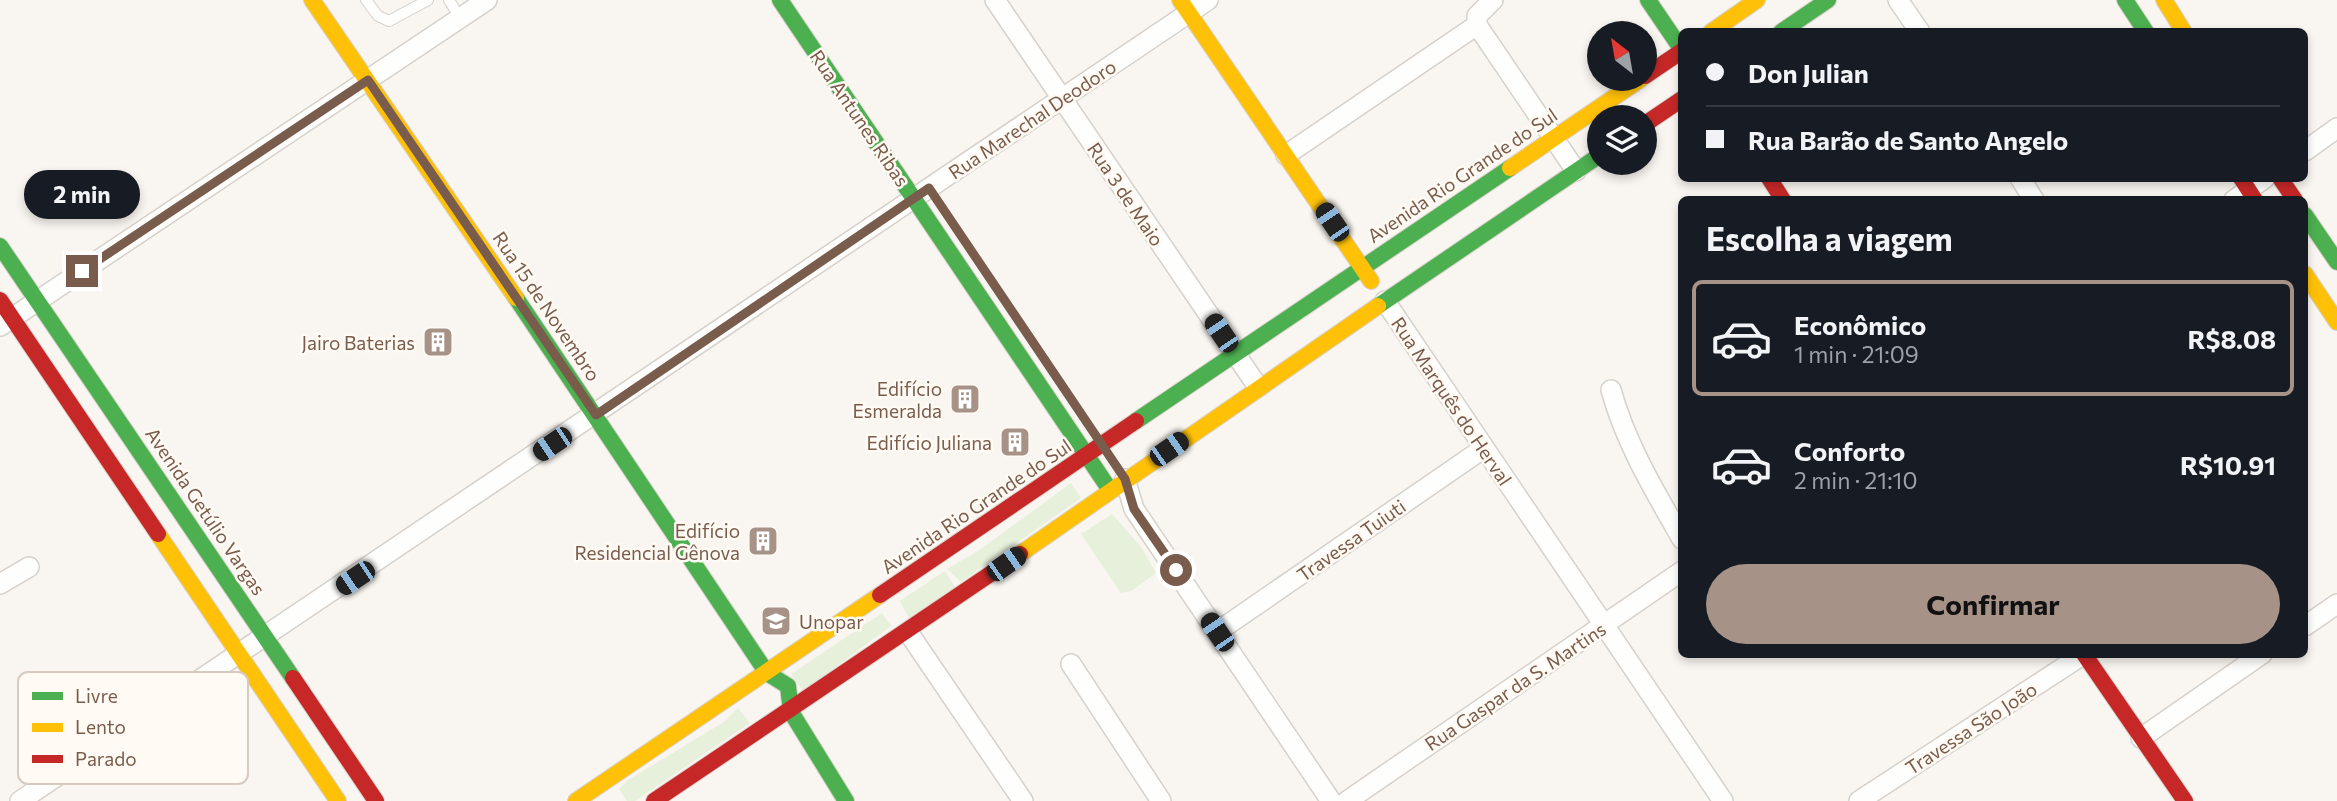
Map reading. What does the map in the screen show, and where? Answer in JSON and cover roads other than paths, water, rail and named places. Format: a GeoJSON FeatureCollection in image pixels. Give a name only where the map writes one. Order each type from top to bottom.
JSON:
{"type":"FeatureCollection","features":[{"type":"Feature","properties":{"kind":"main road","name":"Rua 15 de Novembro"},"geometry":{"type":"LineString","coordinates":[[312,0],[596,415],[767,673],[782,678],[790,686],[793,698],[790,712],[846,801]]}},
{"type":"Feature","properties":{"kind":"main road","name":"Rua Antunes Ribas"},"geometry":{"type":"LineString","coordinates":[[780,0],[926,191],[1088,456],[1110,462]]}},
{"type":"Feature","properties":{"kind":"main road"},"geometry":{"type":"LineString","coordinates":[[1648,0],[1678,46]]}},
{"type":"Feature","properties":{"kind":"main road"},"geometry":{"type":"LineString","coordinates":[[1717,28],[1758,0]]}},
{"type":"Feature","properties":{"kind":"main road"},"geometry":{"type":"LineString","coordinates":[[1788,28],[1828,0]]}},
{"type":"Feature","properties":{"kind":"main road"},"geometry":{"type":"LineString","coordinates":[[2125,0],[2143,28]]}},
{"type":"Feature","properties":{"kind":"main road"},"geometry":{"type":"LineString","coordinates":[[2164,0],[2182,28]]}},
{"type":"Feature","properties":{"kind":"main road","name":"Rua Marquês do Herval"},"geometry":{"type":"LineString","coordinates":[[1185,6],[1385,301]]}},
{"type":"Feature","properties":{"kind":"main road","name":"Avenida Rio Grande do Sul"},"geometry":{"type":"LineString","coordinates":[[1657,69],[1678,55]]}},
{"type":"Feature","properties":{"kind":"main road","name":"Avenida Rio Grande do Sul"},"geometry":{"type":"LineString","coordinates":[[654,801],[964,593],[1236,354],[1624,91]]}},
{"type":"Feature","properties":{"kind":"main road"},"geometry":{"type":"LineString","coordinates":[[1657,116],[1678,102]]}},
{"type":"Feature","properties":{"kind":"main road","name":"Avenida Rio Grande do Sul"},"geometry":{"type":"LineString","coordinates":[[576,801],[767,673],[946,568],[1088,456],[1110,462],[1258,387],[1587,164]]}},
{"type":"Feature","properties":{"kind":"main road"},"geometry":{"type":"LineString","coordinates":[[2308,219],[2337,262]]}},
{"type":"Feature","properties":{"kind":"main road","name":"Avenida Getúlio Vargas"},"geometry":{"type":"LineString","coordinates":[[0,246],[376,801]]}},
{"type":"Feature","properties":{"kind":"main road"},"geometry":{"type":"LineString","coordinates":[[2308,278],[2337,322]]}},
{"type":"Feature","properties":{"kind":"main road"},"geometry":{"type":"LineString","coordinates":[[0,300],[6,322],[79,418],[338,801]]}},
{"type":"Feature","properties":{"kind":"main road"},"geometry":{"type":"LineString","coordinates":[[79,418],[106,401]]}},
{"type":"Feature","properties":{"kind":"main road"},"geometry":{"type":"LineString","coordinates":[[166,546],[192,528]]}},
{"type":"Feature","properties":{"kind":"main road"},"geometry":{"type":"LineString","coordinates":[[946,568],[964,593]]}},
{"type":"Feature","properties":{"kind":"main road"},"geometry":{"type":"LineString","coordinates":[[2087,658],[2185,801]]}},
{"type":"Feature","properties":{"kind":"main road"},"geometry":{"type":"LineString","coordinates":[[767,673],[765,695],[775,708],[790,712]]}},
{"type":"Feature","properties":{"kind":"main road"},"geometry":{"type":"LineString","coordinates":[[327,782],[353,764]]}},
{"type":"Feature","properties":{"kind":"main road"},"geometry":{"type":"LineString","coordinates":[[602,784],[615,801]]}},
{"type":"Feature","properties":{"kind":"street"},"geometry":{"type":"LineString","coordinates":[[6,322],[486,0]]}},
{"type":"Feature","properties":{"kind":"street","name":"Rua 3 de Maio"},"geometry":{"type":"LineString","coordinates":[[995,0],[1258,387]]}},
{"type":"Feature","properties":{"kind":"street","name":"Rua Marechal Deodoro"},"geometry":{"type":"LineString","coordinates":[[214,672],[1061,99],[1185,6],[1208,0]]}},
{"type":"Feature","properties":{"kind":"street"},"geometry":{"type":"LineString","coordinates":[[1493,0],[1477,16],[1477,25],[1576,171]]}},
{"type":"Feature","properties":{"kind":"street"},"geometry":{"type":"LineString","coordinates":[[1898,0],[1917,28]]}},
{"type":"Feature","properties":{"kind":"street"},"geometry":{"type":"LineString","coordinates":[[1286,155],[1477,25]]}},
{"type":"Feature","properties":{"kind":"street"},"geometry":{"type":"LineString","coordinates":[[2308,149],[2337,128]]}},
{"type":"Feature","properties":{"kind":"street","name":"Rua Marquês do Herval"},"geometry":{"type":"LineString","coordinates":[[1385,301],[1602,626],[1723,801]]}},
{"type":"Feature","properties":{"kind":"street"},"geometry":{"type":"LineString","coordinates":[[1611,390],[1620,425],[1635,457],[1678,532]]}},
{"type":"Feature","properties":{"kind":"street","name":"Travessa Tuiuti"},"geometry":{"type":"LineString","coordinates":[[1217,632],[1484,448]]}},
{"type":"Feature","properties":{"kind":"street","name":"Rua Antunes Ribas"},"geometry":{"type":"LineString","coordinates":[[1110,462],[1134,509],[1331,801]]}},
{"type":"Feature","properties":{"kind":"street"},"geometry":{"type":"LineString","coordinates":[[0,584],[29,567]]}},
{"type":"Feature","properties":{"kind":"street","name":"Rua Gaspar da S. Martins"},"geometry":{"type":"LineString","coordinates":[[1347,801],[1678,574]]}},
{"type":"Feature","properties":{"kind":"street"},"geometry":{"type":"LineString","coordinates":[[2308,624],[2337,604]]}},
{"type":"Feature","properties":{"kind":"street"},"geometry":{"type":"LineString","coordinates":[[908,632],[1023,801]]}},
{"type":"Feature","properties":{"kind":"street","name":"Travessa São João"},"geometry":{"type":"LineString","coordinates":[[1858,801],[2078,658]]}},
{"type":"Feature","properties":{"kind":"street"},"geometry":{"type":"LineString","coordinates":[[2141,738],[2257,658]]}},
{"type":"Feature","properties":{"kind":"street"},"geometry":{"type":"LineString","coordinates":[[1071,664],[1161,801]]}},
{"type":"Feature","properties":{"kind":"street","name":"Rua Marechal Deodoro"},"geometry":{"type":"LineString","coordinates":[[20,801],[46,784]]}},
{"type":"Feature","properties":{"kind":"lane"},"geometry":{"type":"LineString","coordinates":[[366,0],[379,16],[389,21],[428,0]]}},
{"type":"Feature","properties":{"kind":"lane"},"geometry":{"type":"LineString","coordinates":[[449,0],[460,18]]}},
{"type":"Feature","properties":{"kind":"place","name":"Jairo Baterias"},"geometry":{"type":"Point","coordinates":[438,342]}},
{"type":"Feature","properties":{"kind":"place","name":"Edifício Esmeralda"},"geometry":{"type":"Point","coordinates":[965,399]}},
{"type":"Feature","properties":{"kind":"place","name":"Edifício Juliana"},"geometry":{"type":"Point","coordinates":[1015,442]}},
{"type":"Feature","properties":{"kind":"place","name":"Edifício Residencial Gênova"},"geometry":{"type":"Point","coordinates":[763,541]}},
{"type":"Feature","properties":{"kind":"place","name":"Unopar"},"geometry":{"type":"Point","coordinates":[776,621]}}]}
